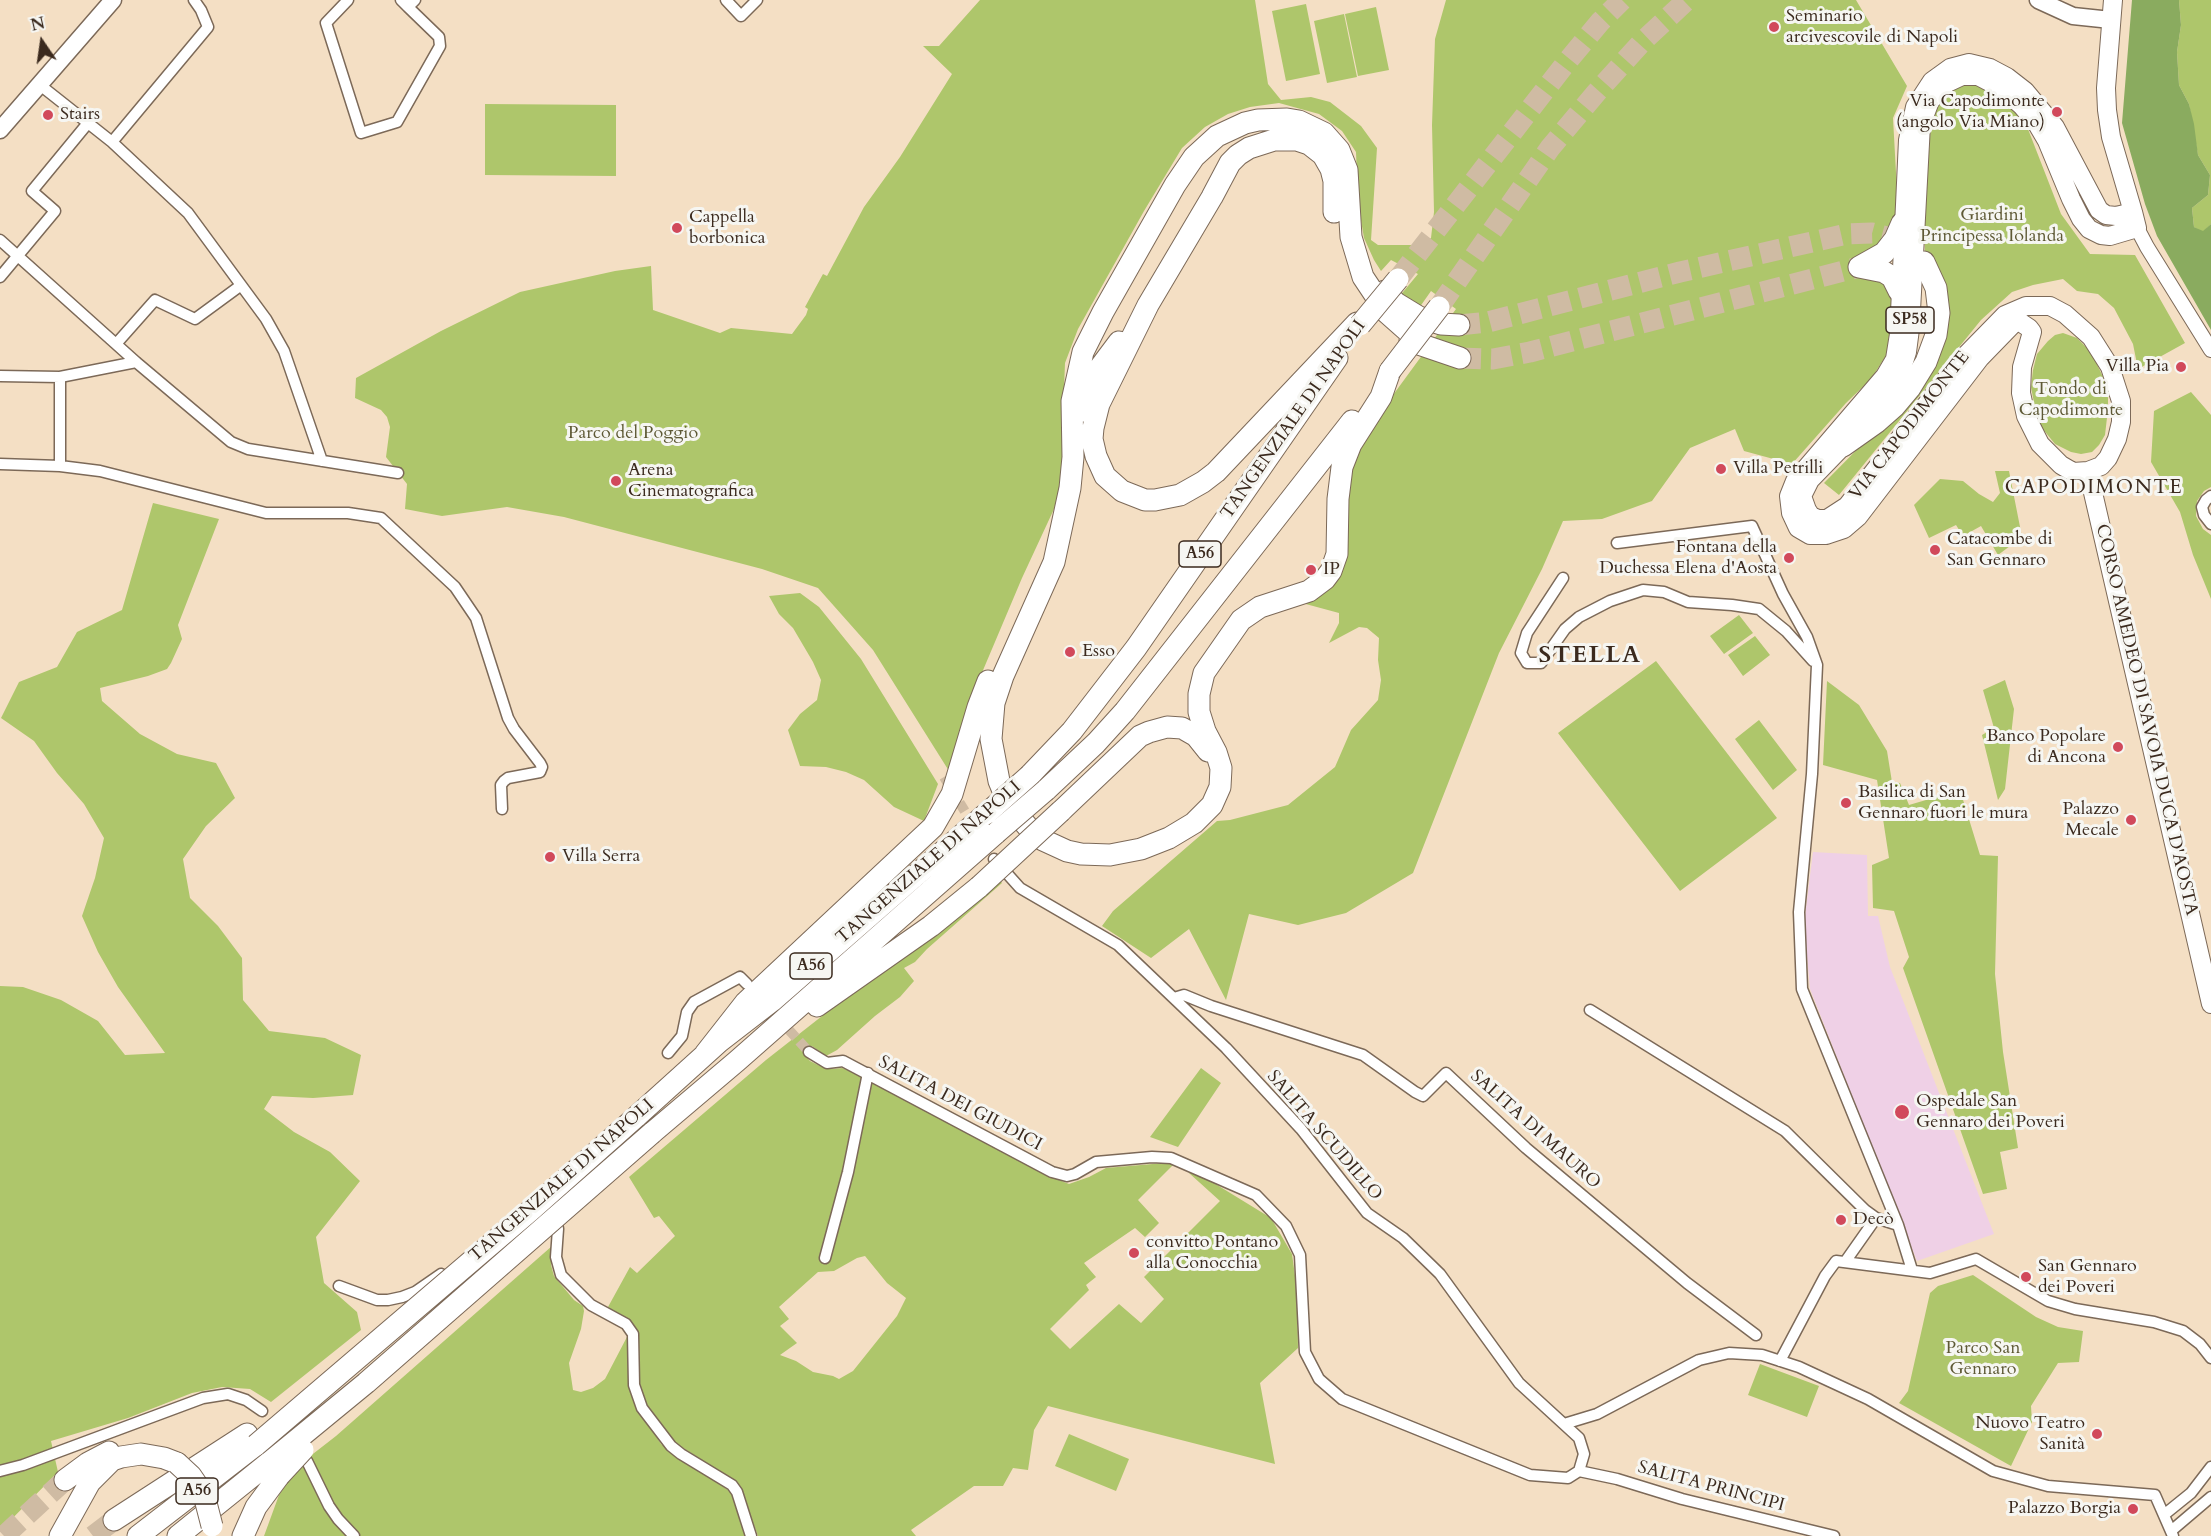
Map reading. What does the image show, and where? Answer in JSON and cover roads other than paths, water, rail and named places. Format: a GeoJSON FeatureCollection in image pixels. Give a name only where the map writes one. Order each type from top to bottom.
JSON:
{"type":"FeatureCollection","features":[{"type":"Feature","properties":{"kind":"highway"},"geometry":{"type":"LineString","coordinates":[[1390,371],[1381,397],[1351,444],[1342,467],[1338,499],[1337,554],[1331,571],[1325,579],[1309,591],[1260,607],[1241,620],[1204,673],[1199,694],[1199,712],[1219,760],[1221,778],[1217,796],[1206,813],[1182,831],[1155,844],[1110,855],[1067,851],[1048,843],[1033,833],[1009,805],[999,781],[992,753],[991,720],[997,692],[1054,562],[1070,488],[1072,401],[1079,364],[1089,337],[1175,185],[1199,152],[1217,136],[1245,123],[1275,118],[1299,121],[1324,133],[1339,150],[1347,170],[1351,237],[1363,277],[1388,312],[1422,344]]}},
{"type":"Feature","properties":{"kind":"highway"},"geometry":{"type":"LineString","coordinates":[[1398,279],[1380,298],[1358,324],[1216,472],[1203,482],[1180,495],[1145,500],[1122,491],[1105,476],[1096,456],[1092,439],[1099,404],[1148,305],[1230,163],[1238,155],[1261,143],[1274,140],[1297,140],[1318,149],[1331,169],[1334,181],[1334,222],[1338,245],[1346,273],[1360,299],[1376,318],[1410,342],[1460,358]]}},
{"type":"Feature","properties":{"kind":"highway"},"geometry":{"type":"LineString","coordinates":[[1348,197],[1361,248],[1371,271],[1385,291],[1401,307],[1419,317],[1441,324],[1459,324]]}},
{"type":"Feature","properties":{"kind":"highway"},"geometry":{"type":"LineString","coordinates":[[1899,291],[1887,274],[1859,267],[1884,253],[1895,239],[1902,223]]}},
{"type":"Feature","properties":{"kind":"highway"},"geometry":{"type":"LineString","coordinates":[[1843,446],[1894,407],[1918,376],[1929,355],[1936,335],[1939,312],[1936,288],[1924,262]]}},
{"type":"Feature","properties":{"kind":"highway"},"geometry":{"type":"LineString","coordinates":[[737,1061],[931,926],[979,887],[1061,811],[1140,736],[1158,728],[1175,727],[1196,736],[1211,756],[1214,775],[1207,798],[1194,813],[1163,832],[1115,847],[1084,847],[1057,839],[1042,830],[1030,818],[1015,798],[1005,775],[1000,754],[999,724],[1004,696],[1060,566],[1072,528],[1080,476],[1080,420],[1086,395],[1095,374],[1148,305]]}},
{"type":"Feature","properties":{"kind":"highway","name":"TANGENZIALE DI NAPOLI"},"geometry":{"type":"LineString","coordinates":[[275,1468],[366,1383],[1046,790],[1096,742],[1152,678],[1439,307]]}},
{"type":"Feature","properties":{"kind":"highway","name":"TANGENZIALE DI NAPOLI"},"geometry":{"type":"LineString","coordinates":[[251,1440],[343,1372],[705,1054],[772,1001],[1030,775],[1072,730],[1129,657],[1358,324]]}},
{"type":"Feature","properties":{"kind":"highway"},"geometry":{"type":"LineString","coordinates":[[1251,460],[1300,409]]}},
{"type":"Feature","properties":{"kind":"highway"},"geometry":{"type":"LineString","coordinates":[[705,1054],[745,1003],[912,848],[941,816],[954,788],[984,690],[1051,540],[1070,488]]}},
{"type":"Feature","properties":{"kind":"highway"},"geometry":{"type":"LineString","coordinates":[[114,1520],[251,1440]]}},
{"type":"Feature","properties":{"kind":"highway","name":"A56"},"geometry":{"type":"LineString","coordinates":[[138,1536],[251,1440]]}},
{"type":"Feature","properties":{"kind":"highway"},"geometry":{"type":"LineString","coordinates":[[65,1480],[102,1455],[126,1447],[158,1452],[177,1463],[191,1476],[204,1495],[212,1533]]}},
{"type":"Feature","properties":{"kind":"highway"},"geometry":{"type":"LineString","coordinates":[[60,1536],[90,1482],[112,1460],[141,1454],[177,1463]]}},
{"type":"Feature","properties":{"kind":"highway"},"geometry":{"type":"LineString","coordinates":[[243,1536],[275,1468]]}},
{"type":"Feature","properties":{"kind":"highway","name":"A56"},"geometry":{"type":"LineString","coordinates":[[178,1536],[275,1468]]}},
{"type":"Feature","properties":{"kind":"main road"},"geometry":{"type":"LineString","coordinates":[[0,130],[113,0]]}},
{"type":"Feature","properties":{"kind":"main road"},"geometry":{"type":"LineString","coordinates":[[2038,0],[2073,16],[2111,20]]}},
{"type":"Feature","properties":{"kind":"main road"},"geometry":{"type":"LineString","coordinates":[[2113,0],[2106,88],[2107,110],[2111,137],[2135,220]]}},
{"type":"Feature","properties":{"kind":"main road","name":"VIA CAPODIMONTE"},"geometry":{"type":"LineString","coordinates":[[2010,319],[1858,517],[1844,529],[1826,535],[1809,535],[1798,528],[1791,513],[1789,496],[1795,481],[1889,371],[1897,350],[1908,140],[1915,106],[1925,88],[1940,73],[1969,63],[1990,68],[2007,77],[2025,91],[2042,110],[2065,142],[2099,210],[2106,215],[2135,220]]}},
{"type":"Feature","properties":{"kind":"main road","name":"VIA CAPODIMONTE"},"geometry":{"type":"LineString","coordinates":[[2010,319],[1962,358],[1847,506],[1827,519],[1811,516],[1803,503],[1802,496],[1805,486],[1843,446],[1890,390],[1905,361],[1910,330],[1921,125],[1930,101],[1947,83],[1962,76],[1978,76],[2001,88],[2022,106],[2047,141],[2080,219],[2089,229],[2101,236],[2110,236],[2135,220]]}},
{"type":"Feature","properties":{"kind":"main road","name":"SP58"},"geometry":{"type":"LineString","coordinates":[[2010,319],[2026,306],[2055,308],[2091,337],[2110,368],[2121,401],[2121,422],[2117,440],[2108,458],[2101,466],[2088,471]]}},
{"type":"Feature","properties":{"kind":"main road"},"geometry":{"type":"LineString","coordinates":[[2010,319],[2020,322],[2032,332],[2021,378],[2023,404],[2030,428],[2040,444],[2061,465],[2073,472],[2088,471]]}},
{"type":"Feature","properties":{"kind":"main road","name":"CORSO AMEDEO DI SAVOIA DUCA D'AOSTA"},"geometry":{"type":"LineString","coordinates":[[2088,471],[2211,1004]]}},
{"type":"Feature","properties":{"kind":"street"},"geometry":{"type":"LineString","coordinates":[[112,142],[208,27],[194,0]]}},
{"type":"Feature","properties":{"kind":"street"},"geometry":{"type":"LineString","coordinates":[[348,0],[326,23],[361,133],[397,122],[440,46],[439,37],[408,2]]}},
{"type":"Feature","properties":{"kind":"street"},"geometry":{"type":"LineString","coordinates":[[726,0],[741,15],[758,0]]}},
{"type":"Feature","properties":{"kind":"street"},"geometry":{"type":"LineString","coordinates":[[40,85],[112,142],[188,213],[266,319],[284,351],[322,461]]}},
{"type":"Feature","properties":{"kind":"street"},"geometry":{"type":"LineString","coordinates":[[0,277],[55,211],[32,191],[88,123]]}},
{"type":"Feature","properties":{"kind":"street"},"geometry":{"type":"LineString","coordinates":[[2135,220],[2147,248],[2211,350]]}},
{"type":"Feature","properties":{"kind":"street"},"geometry":{"type":"LineString","coordinates":[[0,240],[136,362],[231,442],[248,449],[398,473]]}},
{"type":"Feature","properties":{"kind":"street"},"geometry":{"type":"LineString","coordinates":[[116,344],[155,300],[195,319],[240,286]]}},
{"type":"Feature","properties":{"kind":"street"},"geometry":{"type":"LineString","coordinates":[[0,376],[60,377],[136,362]]}},
{"type":"Feature","properties":{"kind":"street"},"geometry":{"type":"LineString","coordinates":[[60,377],[60,466]]}},
{"type":"Feature","properties":{"kind":"street"},"geometry":{"type":"LineString","coordinates":[[301,457],[314,438]]}},
{"type":"Feature","properties":{"kind":"street"},"geometry":{"type":"LineString","coordinates":[[0,464],[60,466],[100,471],[266,513],[348,513],[381,518],[455,588],[476,618],[508,718],[540,763],[540,772],[508,778],[504,781],[501,786],[502,810]]}},
{"type":"Feature","properties":{"kind":"street"},"geometry":{"type":"LineString","coordinates":[[2211,496],[2202,507],[2204,515],[2211,524]]}},
{"type":"Feature","properties":{"kind":"street"},"geometry":{"type":"LineString","coordinates":[[1617,543],[1752,526],[1783,594],[1808,637],[1817,665],[1812,774],[1799,912],[1802,989],[1898,1225],[1912,1270]]}},
{"type":"Feature","properties":{"kind":"street"},"geometry":{"type":"LineString","coordinates":[[1563,578],[1527,633],[1521,653],[1527,663],[1541,663],[1565,629],[1579,617],[1610,601],[1643,590],[1664,592],[1688,602],[1760,609],[1786,631],[1817,665]]}},
{"type":"Feature","properties":{"kind":"street","name":"SALITA SCUDILLO"},"geometry":{"type":"LineString","coordinates":[[994,859],[1020,888],[1118,945],[1226,1048],[1300,1129],[1367,1213],[1403,1238],[1440,1274],[1519,1383],[1579,1438],[1584,1454],[1579,1471]]}},
{"type":"Feature","properties":{"kind":"street"},"geometry":{"type":"LineString","coordinates":[[668,1053],[682,1036],[687,1012],[694,1002],[740,977],[747,984]]}},
{"type":"Feature","properties":{"kind":"street","name":"SALITA DI MAURO"},"geometry":{"type":"LineString","coordinates":[[1174,998],[1184,995],[1211,1006],[1363,1055],[1424,1096],[1446,1073],[1535,1155],[1687,1283],[1756,1335]]}},
{"type":"Feature","properties":{"kind":"street"},"geometry":{"type":"LineString","coordinates":[[1590,1010],[1785,1131],[1865,1210],[1876,1218],[1898,1225]]}},
{"type":"Feature","properties":{"kind":"street","name":"SALITA DEI GIUDICI"},"geometry":{"type":"LineString","coordinates":[[809,1052],[827,1063],[843,1061],[868,1073],[1052,1172],[1067,1176],[1096,1162],[1152,1157],[1171,1158],[1256,1195],[1286,1226],[1300,1255],[1305,1352],[1319,1379],[1342,1399],[1530,1475],[1568,1478],[1579,1471]]}},
{"type":"Feature","properties":{"kind":"street"},"geometry":{"type":"LineString","coordinates":[[825,1258],[848,1172],[868,1073]]}},
{"type":"Feature","properties":{"kind":"street"},"geometry":{"type":"LineString","coordinates":[[339,1286],[377,1300],[402,1298],[433,1281],[517,1208],[535,1202],[549,1207],[558,1220],[556,1257],[561,1275],[591,1305],[626,1324],[633,1334],[634,1385],[642,1408],[671,1446],[732,1485],[737,1492],[751,1536]]}},
{"type":"Feature","properties":{"kind":"street"},"geometry":{"type":"LineString","coordinates":[[1780,1361],[1825,1276],[1841,1262],[1876,1218]]}},
{"type":"Feature","properties":{"kind":"street"},"geometry":{"type":"LineString","coordinates":[[1841,1262],[1930,1273],[1976,1259],[2048,1300],[2074,1309],[2139,1319],[2183,1330],[2195,1339],[2211,1358]]}},
{"type":"Feature","properties":{"kind":"street"},"geometry":{"type":"LineString","coordinates":[[1564,1424],[1597,1414],[1699,1360],[1729,1353],[1762,1355],[1799,1367],[1868,1399],[1993,1471],[2048,1486],[2156,1495],[2172,1534],[2211,1497]]}},
{"type":"Feature","properties":{"kind":"street"},"geometry":{"type":"LineString","coordinates":[[0,1471],[35,1461],[203,1398],[228,1394],[246,1400],[262,1411]]}},
{"type":"Feature","properties":{"kind":"street"},"geometry":{"type":"LineString","coordinates":[[307,1461],[329,1506],[354,1536]]}},
{"type":"Feature","properties":{"kind":"street"},"geometry":{"type":"LineString","coordinates":[[2165,1514],[2191,1493],[2211,1467]]}},
{"type":"Feature","properties":{"kind":"street","name":"SALITA PRINCIPI"},"geometry":{"type":"LineString","coordinates":[[1579,1471],[1834,1536]]}},
{"type":"Feature","properties":{"kind":"tunnel"},"geometry":{"type":"LineString","coordinates":[[1398,279],[1566,63],[1600,22],[1622,0]]}},
{"type":"Feature","properties":{"kind":"tunnel"},"geometry":{"type":"LineString","coordinates":[[1439,307],[1550,148],[1642,42],[1687,0]]}},
{"type":"Feature","properties":{"kind":"tunnel"},"geometry":{"type":"LineString","coordinates":[[1459,325],[1488,322],[1680,272],[1847,234],[1872,233],[1898,240],[1909,247]]}},
{"type":"Feature","properties":{"kind":"tunnel"},"geometry":{"type":"LineString","coordinates":[[1460,358],[1493,359],[1530,352],[1859,267]]}},
{"type":"Feature","properties":{"kind":"tunnel"},"geometry":{"type":"LineString","coordinates":[[944,777],[975,828]]}},
{"type":"Feature","properties":{"kind":"tunnel"},"geometry":{"type":"LineString","coordinates":[[779,1019],[809,1052]]}},
{"type":"Feature","properties":{"kind":"tunnel"},"geometry":{"type":"LineString","coordinates":[[4,1536],[65,1480]]}},
{"type":"Feature","properties":{"kind":"tunnel"},"geometry":{"type":"LineString","coordinates":[[93,1536],[114,1520]]}},
{"type":"Feature","properties":{"kind":"place","name":"Seminario arcivescovile di Napoli"},"geometry":{"type":"Point","coordinates":[1774,27]}},
{"type":"Feature","properties":{"kind":"place","name":"Via Capodimonte (angolo Via Miano)"},"geometry":{"type":"Point","coordinates":[2057,112]}},
{"type":"Feature","properties":{"kind":"place","name":"Stairs"},"geometry":{"type":"Point","coordinates":[48,115]}},
{"type":"Feature","properties":{"kind":"place","name":"Cappella borbonica"},"geometry":{"type":"Point","coordinates":[677,228]}},
{"type":"Feature","properties":{"kind":"place","name":"Villa Pia"},"geometry":{"type":"Point","coordinates":[2181,367]}},
{"type":"Feature","properties":{"kind":"place","name":"Villa Petrilli"},"geometry":{"type":"Point","coordinates":[1721,469]}},
{"type":"Feature","properties":{"kind":"place","name":"Arena Cinematografica"},"geometry":{"type":"Point","coordinates":[616,481]}},
{"type":"Feature","properties":{"kind":"place","name":"Catacombe di San Gennaro"},"geometry":{"type":"Point","coordinates":[1935,550]}},
{"type":"Feature","properties":{"kind":"place","name":"Fontana della Duchessa Elena d'Aosta"},"geometry":{"type":"Point","coordinates":[1789,558]}},
{"type":"Feature","properties":{"kind":"place","name":"IP"},"geometry":{"type":"Point","coordinates":[1311,570]}},
{"type":"Feature","properties":{"kind":"place","name":"Esso"},"geometry":{"type":"Point","coordinates":[1070,652]}},
{"type":"Feature","properties":{"kind":"place","name":"Banco Popolare di Ancona"},"geometry":{"type":"Point","coordinates":[2118,747]}},
{"type":"Feature","properties":{"kind":"place","name":"Basilica di San Gennaro fuori le mura"},"geometry":{"type":"Point","coordinates":[1846,803]}},
{"type":"Feature","properties":{"kind":"place","name":"Palazzo Mecale"},"geometry":{"type":"Point","coordinates":[2131,820]}},
{"type":"Feature","properties":{"kind":"place","name":"Villa Serra"},"geometry":{"type":"Point","coordinates":[550,857]}},
{"type":"Feature","properties":{"kind":"place","name":"Ospedale San Gennaro dei Poveri"},"geometry":{"type":"Point","coordinates":[1902,1112]}},
{"type":"Feature","properties":{"kind":"place","name":"Decò"},"geometry":{"type":"Point","coordinates":[1841,1220]}},
{"type":"Feature","properties":{"kind":"place","name":"convitto Pontano alla Conocchia"},"geometry":{"type":"Point","coordinates":[1134,1253]}},
{"type":"Feature","properties":{"kind":"place","name":"San Gennaro dei Poveri"},"geometry":{"type":"Point","coordinates":[2026,1277]}},
{"type":"Feature","properties":{"kind":"place","name":"Nuovo Teatro Sanità"},"geometry":{"type":"Point","coordinates":[2097,1434]}},
{"type":"Feature","properties":{"kind":"place","name":"Palazzo Borgia"},"geometry":{"type":"Point","coordinates":[2133,1509]}},
{"type":"Feature","properties":{"kind":"district","name":"CAPODIMONTE"},"geometry":{"type":"Point","coordinates":[2094,488]}},
{"type":"Feature","properties":{"kind":"district","name":"STELLA"},"geometry":{"type":"Point","coordinates":[1590,656]}},
{"type":"Feature","properties":{"kind":"park label","name":"Giardini Principessa Iolanda"},"geometry":{"type":"Point","coordinates":[1992,226]}},
{"type":"Feature","properties":{"kind":"park label","name":"Tondo di Capodimonte"},"geometry":{"type":"Point","coordinates":[2071,400]}},
{"type":"Feature","properties":{"kind":"park label","name":"Parco del Poggio"},"geometry":{"type":"Point","coordinates":[633,434]}},
{"type":"Feature","properties":{"kind":"park label","name":"Parco San Gennaro"},"geometry":{"type":"Point","coordinates":[1983,1359]}}]}
